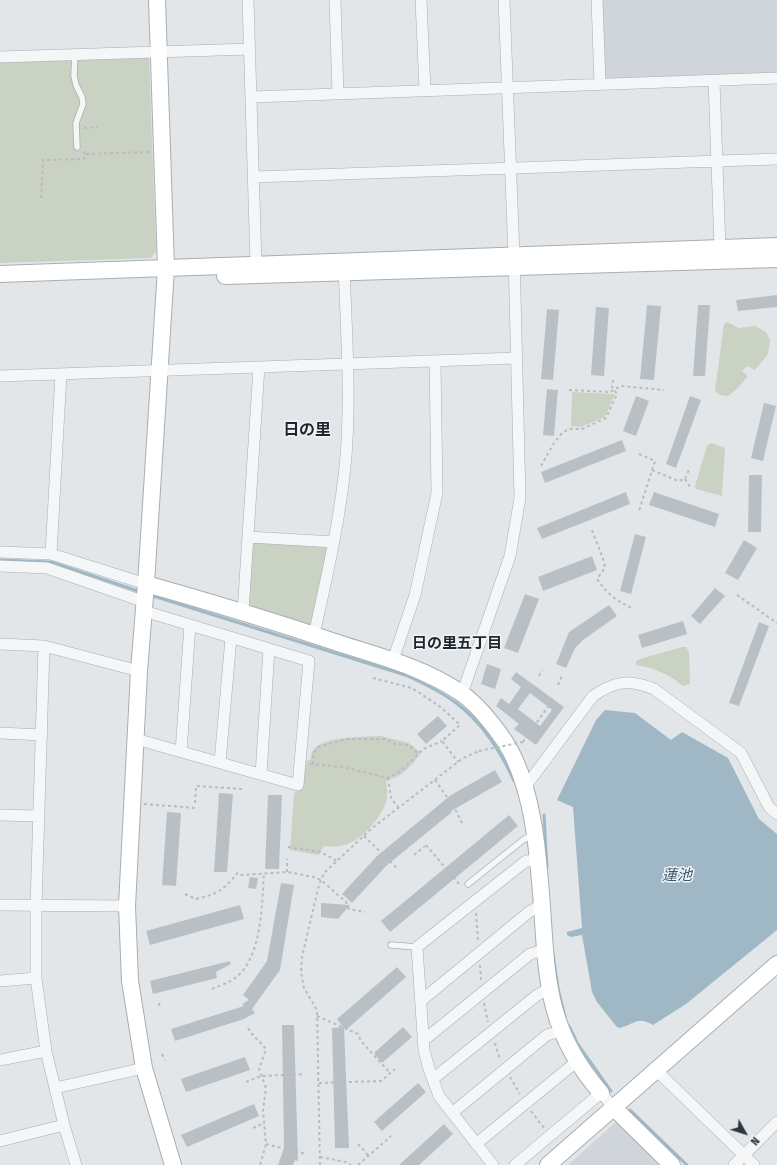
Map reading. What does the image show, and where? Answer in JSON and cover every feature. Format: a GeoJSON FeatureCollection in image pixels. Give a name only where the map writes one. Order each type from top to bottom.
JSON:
{"type":"FeatureCollection","features":[{"type":"Feature","properties":{"kind":"street"},"geometry":{"type":"LineString","coordinates":[[157,0],[166,273],[145,606],[138,671],[136,739],[126,906],[130,981],[144,1068],[174,1165]]}},
{"type":"Feature","properties":{"kind":"street"},"geometry":{"type":"LineString","coordinates":[[248,0],[256,264]]}},
{"type":"Feature","properties":{"kind":"street"},"geometry":{"type":"LineString","coordinates":[[335,0],[338,94]]}},
{"type":"Feature","properties":{"kind":"street"},"geometry":{"type":"LineString","coordinates":[[421,0],[425,90]]}},
{"type":"Feature","properties":{"kind":"street"},"geometry":{"type":"LineString","coordinates":[[462,694],[510,556],[520,498],[515,261],[504,0]]}},
{"type":"Feature","properties":{"kind":"street"},"geometry":{"type":"LineString","coordinates":[[597,0],[600,84]]}},
{"type":"Feature","properties":{"kind":"street"},"geometry":{"type":"LineString","coordinates":[[0,57],[250,49]]}},
{"type":"Feature","properties":{"kind":"street"},"geometry":{"type":"LineString","coordinates":[[252,97],[777,78]]}},
{"type":"Feature","properties":{"kind":"street"},"geometry":{"type":"LineString","coordinates":[[714,81],[720,248]]}},
{"type":"Feature","properties":{"kind":"street"},"geometry":{"type":"LineString","coordinates":[[254,177],[777,159]]}},
{"type":"Feature","properties":{"kind":"street"},"geometry":{"type":"LineString","coordinates":[[515,261],[720,248],[777,246]]}},
{"type":"Feature","properties":{"kind":"street"},"geometry":{"type":"LineString","coordinates":[[0,283],[166,273],[515,261],[777,259]]}},
{"type":"Feature","properties":{"kind":"street"},"geometry":{"type":"LineString","coordinates":[[0,274],[166,273],[256,264],[344,267]]}},
{"type":"Feature","properties":{"kind":"street"},"geometry":{"type":"LineString","coordinates":[[314,635],[334,542],[346,456],[348,365],[344,267]]}},
{"type":"Feature","properties":{"kind":"street"},"geometry":{"type":"LineString","coordinates":[[0,376],[517,358]]}},
{"type":"Feature","properties":{"kind":"street"},"geometry":{"type":"LineString","coordinates":[[393,660],[415,595],[437,492],[435,361]]}},
{"type":"Feature","properties":{"kind":"street"},"geometry":{"type":"LineString","coordinates":[[243,612],[259,367]]}},
{"type":"Feature","properties":{"kind":"street"},"geometry":{"type":"LineString","coordinates":[[51,554],[61,374]]}},
{"type":"Feature","properties":{"kind":"street"},"geometry":{"type":"LineString","coordinates":[[249,537],[334,542]]}},
{"type":"Feature","properties":{"kind":"street"},"geometry":{"type":"LineString","coordinates":[[0,552],[51,554],[146,584],[243,612],[393,660],[429,674],[462,694],[486,716],[513,756],[526,786],[538,860],[548,989],[561,1031],[576,1062],[601,1093],[614,1108],[672,1165]]}},
{"type":"Feature","properties":{"kind":"street"},"geometry":{"type":"LineString","coordinates":[[0,566],[47,568],[190,625],[309,661],[298,785],[136,739]]}},
{"type":"Feature","properties":{"kind":"street"},"geometry":{"type":"LineString","coordinates":[[181,752],[190,625]]}},
{"type":"Feature","properties":{"kind":"street"},"geometry":{"type":"LineString","coordinates":[[220,762],[231,638]]}},
{"type":"Feature","properties":{"kind":"street"},"geometry":{"type":"LineString","coordinates":[[0,644],[44,646],[138,671]]}},
{"type":"Feature","properties":{"kind":"street"},"geometry":{"type":"LineString","coordinates":[[44,646],[36,906],[36,978],[46,1051],[64,1125],[76,1165]]}},
{"type":"Feature","properties":{"kind":"street"},"geometry":{"type":"LineString","coordinates":[[261,774],[269,649]]}},
{"type":"Feature","properties":{"kind":"street"},"geometry":{"type":"LineString","coordinates":[[526,786],[593,696],[607,686],[622,683],[639,683],[654,689],[741,753],[769,807],[777,813]]}},
{"type":"Feature","properties":{"kind":"street"},"geometry":{"type":"LineString","coordinates":[[0,733],[42,735]]}},
{"type":"Feature","properties":{"kind":"street"},"geometry":{"type":"LineString","coordinates":[[0,815],[39,816]]}},
{"type":"Feature","properties":{"kind":"street"},"geometry":{"type":"LineString","coordinates":[[493,1165],[440,1096],[433,1080],[424,1050],[422,1000],[418,980],[417,948],[526,861],[538,860]]}},
{"type":"Feature","properties":{"kind":"street"},"geometry":{"type":"LineString","coordinates":[[0,905],[126,906]]}},
{"type":"Feature","properties":{"kind":"street"},"geometry":{"type":"LineString","coordinates":[[422,1000],[529,912],[541,905]]}},
{"type":"Feature","properties":{"kind":"street"},"geometry":{"type":"LineString","coordinates":[[424,1040],[530,954],[544,950]]}},
{"type":"Feature","properties":{"kind":"street"},"geometry":{"type":"LineString","coordinates":[[548,1165],[777,964]]}},
{"type":"Feature","properties":{"kind":"street"},"geometry":{"type":"LineString","coordinates":[[0,981],[36,978]]}},
{"type":"Feature","properties":{"kind":"street"},"geometry":{"type":"LineString","coordinates":[[433,1080],[536,996],[548,989]]}},
{"type":"Feature","properties":{"kind":"street"},"geometry":{"type":"LineString","coordinates":[[452,1113],[547,1035],[561,1031]]}},
{"type":"Feature","properties":{"kind":"street"},"geometry":{"type":"LineString","coordinates":[[0,1060],[46,1051]]}},
{"type":"Feature","properties":{"kind":"street"},"geometry":{"type":"LineString","coordinates":[[476,1144],[576,1062]]}},
{"type":"Feature","properties":{"kind":"street"},"geometry":{"type":"LineString","coordinates":[[55,1088],[144,1068]]}},
{"type":"Feature","properties":{"kind":"street"},"geometry":{"type":"LineString","coordinates":[[656,1070],[754,1165]]}},
{"type":"Feature","properties":{"kind":"street"},"geometry":{"type":"LineString","coordinates":[[515,1165],[601,1093]]}},
{"type":"Feature","properties":{"kind":"street"},"geometry":{"type":"LineString","coordinates":[[734,1165],[777,1122]]}},
{"type":"Feature","properties":{"kind":"street"},"geometry":{"type":"LineString","coordinates":[[0,1141],[64,1125]]}},
{"type":"Feature","properties":{"kind":"lane"},"geometry":{"type":"LineString","coordinates":[[75,54],[74,76],[83,104],[76,123],[78,147]]}},
{"type":"Feature","properties":{"kind":"lane"},"geometry":{"type":"LineString","coordinates":[[468,884],[523,840],[534,834]]}},
{"type":"Feature","properties":{"kind":"lane"},"geometry":{"type":"LineString","coordinates":[[392,945],[417,948]]}},
{"type":"Feature","properties":{"kind":"path"},"geometry":{"type":"LineString","coordinates":[[84,135],[84,128],[97,127]]}},
{"type":"Feature","properties":{"kind":"path"},"geometry":{"type":"LineString","coordinates":[[41,198],[43,160],[84,159],[86,154],[85,142]]}},
{"type":"Feature","properties":{"kind":"path"},"geometry":{"type":"LineString","coordinates":[[86,154],[161,152]]}},
{"type":"Feature","properties":{"kind":"path"},"geometry":{"type":"LineString","coordinates":[[541,466],[554,443],[562,433],[569,429],[582,429],[606,418],[616,394],[612,387],[613,380]]}},
{"type":"Feature","properties":{"kind":"path"},"geometry":{"type":"LineString","coordinates":[[569,390],[610,392],[621,386],[664,390]]}},
{"type":"Feature","properties":{"kind":"path"},"geometry":{"type":"LineString","coordinates":[[639,454],[655,461],[639,511]]}},
{"type":"Feature","properties":{"kind":"path"},"geometry":{"type":"LineString","coordinates":[[685,480],[690,466]]}},
{"type":"Feature","properties":{"kind":"path"},"geometry":{"type":"LineString","coordinates":[[652,470],[678,481],[685,480]]}},
{"type":"Feature","properties":{"kind":"path"},"geometry":{"type":"LineString","coordinates":[[685,480],[691,488]]}},
{"type":"Feature","properties":{"kind":"path"},"geometry":{"type":"LineString","coordinates":[[592,530],[597,545],[603,555],[605,568],[597,579],[607,592],[623,605],[634,609]]}},
{"type":"Feature","properties":{"kind":"path"},"geometry":{"type":"LineString","coordinates":[[737,595],[777,622]]}},
{"type":"Feature","properties":{"kind":"path"},"geometry":{"type":"LineString","coordinates":[[539,676],[542,670]]}},
{"type":"Feature","properties":{"kind":"path"},"geometry":{"type":"LineString","coordinates":[[558,685],[562,676]]}},
{"type":"Feature","properties":{"kind":"path"},"geometry":{"type":"LineString","coordinates":[[300,762],[342,767],[388,778],[413,762],[418,754],[429,746],[442,741],[460,725],[442,708],[412,688],[373,678]]}},
{"type":"Feature","properties":{"kind":"path"},"geometry":{"type":"LineString","coordinates":[[320,1165],[317,1016],[316,1010],[304,988],[301,972],[303,950],[321,880],[327,870],[364,836],[398,807],[458,762],[479,751],[523,742],[554,698]]}},
{"type":"Feature","properties":{"kind":"path"},"geometry":{"type":"LineString","coordinates":[[312,764],[313,754],[318,747],[346,739],[385,739],[396,744],[409,745],[418,754]]}},
{"type":"Feature","properties":{"kind":"path"},"geometry":{"type":"LineString","coordinates":[[442,741],[458,762]]}},
{"type":"Feature","properties":{"kind":"path"},"geometry":{"type":"LineString","coordinates":[[388,778],[391,798],[398,807]]}},
{"type":"Feature","properties":{"kind":"path"},"geometry":{"type":"LineString","coordinates":[[434,780],[454,807],[462,823]]}},
{"type":"Feature","properties":{"kind":"path"},"geometry":{"type":"LineString","coordinates":[[195,803],[196,786],[243,789]]}},
{"type":"Feature","properties":{"kind":"path"},"geometry":{"type":"LineString","coordinates":[[132,803],[195,808]]}},
{"type":"Feature","properties":{"kind":"path"},"geometry":{"type":"LineString","coordinates":[[364,836],[397,868]]}},
{"type":"Feature","properties":{"kind":"path"},"geometry":{"type":"LineString","coordinates":[[414,855],[425,845],[463,888]]}},
{"type":"Feature","properties":{"kind":"path"},"geometry":{"type":"LineString","coordinates":[[288,848],[321,852],[337,861]]}},
{"type":"Feature","properties":{"kind":"path"},"geometry":{"type":"LineString","coordinates":[[287,859],[287,872]]}},
{"type":"Feature","properties":{"kind":"path"},"geometry":{"type":"LineString","coordinates":[[185,894],[196,899],[218,893],[228,885],[237,873],[242,875],[287,872],[321,880],[346,902],[349,908],[365,912]]}},
{"type":"Feature","properties":{"kind":"path"},"geometry":{"type":"LineString","coordinates":[[212,989],[233,980],[243,970],[254,950],[261,919],[264,873]]}},
{"type":"Feature","properties":{"kind":"path"},"geometry":{"type":"LineString","coordinates":[[475,902],[483,993],[490,1033],[500,1061],[505,1070]]}},
{"type":"Feature","properties":{"kind":"path"},"geometry":{"type":"LineString","coordinates":[[159,1003],[160,1008]]}},
{"type":"Feature","properties":{"kind":"path"},"geometry":{"type":"LineString","coordinates":[[317,1016],[358,1034],[361,1041],[390,1073]]}},
{"type":"Feature","properties":{"kind":"path"},"geometry":{"type":"LineString","coordinates":[[248,1028],[253,1037],[261,1041],[266,1049],[259,1069],[266,1088],[263,1111],[266,1144],[260,1165]]}},
{"type":"Feature","properties":{"kind":"path"},"geometry":{"type":"LineString","coordinates":[[162,1054],[165,1060]]}},
{"type":"Feature","properties":{"kind":"path"},"geometry":{"type":"LineString","coordinates":[[319,1083],[381,1080],[395,1068]]}},
{"type":"Feature","properties":{"kind":"path"},"geometry":{"type":"LineString","coordinates":[[246,1082],[261,1076],[305,1074]]}},
{"type":"Feature","properties":{"kind":"path"},"geometry":{"type":"LineString","coordinates":[[253,1128],[264,1123]]}},
{"type":"Feature","properties":{"kind":"path"},"geometry":{"type":"LineString","coordinates":[[358,1165],[391,1136]]}},
{"type":"Feature","properties":{"kind":"path"},"geometry":{"type":"LineString","coordinates":[[266,1144],[306,1154]]}},
{"type":"Feature","properties":{"kind":"path"},"geometry":{"type":"LineString","coordinates":[[358,1144],[368,1156]]}},
{"type":"Feature","properties":{"kind":"path"},"geometry":{"type":"LineString","coordinates":[[320,1157],[346,1162],[351,1165]]}},
{"type":"Feature","properties":{"kind":"shaded area"},"geometry":{"type":"Polygon","coordinates":[[[602,0],[777,0],[777,74],[608,80],[604,77],[602,0]]]}},
{"type":"Feature","properties":{"kind":"shaded area"},"geometry":{"type":"Polygon","coordinates":[[[617,1121],[661,1165],[568,1165],[617,1121]]]}},
{"type":"Feature","properties":{"kind":"green space"},"geometry":{"type":"Polygon","coordinates":[[[149,57],[156,252],[151,258],[0,263],[0,62],[149,57]]]}},
{"type":"Feature","properties":{"kind":"green space"},"geometry":{"type":"Polygon","coordinates":[[[727,322],[739,328],[755,326],[766,332],[770,340],[768,354],[755,370],[747,366],[742,371],[748,376],[738,388],[728,396],[720,395],[715,391],[724,324],[727,322]]]}},
{"type":"Feature","properties":{"kind":"green space"},"geometry":{"type":"Polygon","coordinates":[[[572,392],[615,394],[605,417],[581,427],[571,426],[572,392]]]}},
{"type":"Feature","properties":{"kind":"green space"},"geometry":{"type":"Polygon","coordinates":[[[711,443],[725,448],[722,496],[696,489],[695,486],[707,446],[711,443]]]}},
{"type":"Feature","properties":{"kind":"green space"},"geometry":{"type":"Polygon","coordinates":[[[255,540],[323,544],[327,548],[313,624],[309,627],[249,607],[252,544],[255,540]]]}},
{"type":"Feature","properties":{"kind":"green space"},"geometry":{"type":"Polygon","coordinates":[[[686,647],[689,652],[690,684],[683,686],[661,672],[636,665],[636,661],[640,659],[686,647]]]}},
{"type":"Feature","properties":{"kind":"green space"},"geometry":{"type":"Polygon","coordinates":[[[381,736],[409,743],[421,753],[401,774],[386,780],[386,802],[374,823],[362,836],[347,844],[340,846],[324,846],[319,855],[290,850],[294,794],[296,791],[302,789],[305,761],[310,760],[311,754],[316,747],[322,743],[338,739],[381,736]]]}},
{"type":"Feature","properties":{"kind":"water","name":"蓮池"},"geometry":{"type":"Polygon","coordinates":[[[605,710],[635,713],[671,740],[682,732],[728,758],[759,819],[777,834],[777,930],[686,1004],[653,1025],[647,1022],[638,1021],[624,1027],[619,1028],[616,1026],[597,1002],[592,992],[582,935],[571,937],[567,935],[567,932],[582,928],[573,807],[557,800],[596,720],[605,710]]]}},
{"type":"Feature","properties":{"kind":"building"},"geometry":{"type":"Polygon","coordinates":[[[777,295],[777,307],[738,311],[736,300],[777,295]]]}},
{"type":"Feature","properties":{"kind":"building"},"geometry":{"type":"Polygon","coordinates":[[[647,305],[661,306],[654,380],[640,379],[647,305]]]}},
{"type":"Feature","properties":{"kind":"building"},"geometry":{"type":"Polygon","coordinates":[[[698,305],[710,305],[705,376],[693,376],[698,305]]]}},
{"type":"Feature","properties":{"kind":"building"},"geometry":{"type":"Polygon","coordinates":[[[596,307],[609,308],[604,376],[591,375],[596,307]]]}},
{"type":"Feature","properties":{"kind":"building"},"geometry":{"type":"Polygon","coordinates":[[[547,309],[559,310],[553,380],[541,379],[547,309]]]}},
{"type":"Feature","properties":{"kind":"building"},"geometry":{"type":"Polygon","coordinates":[[[547,389],[558,390],[554,436],[543,435],[547,389]]]}},
{"type":"Feature","properties":{"kind":"building"},"geometry":{"type":"Polygon","coordinates":[[[636,396],[649,401],[636,436],[623,431],[636,396]]]}},
{"type":"Feature","properties":{"kind":"building"},"geometry":{"type":"Polygon","coordinates":[[[690,396],[701,400],[676,468],[666,464],[690,396]]]}},
{"type":"Feature","properties":{"kind":"building"},"geometry":{"type":"Polygon","coordinates":[[[764,403],[776,406],[763,461],[751,458],[764,403]]]}},
{"type":"Feature","properties":{"kind":"building"},"geometry":{"type":"Polygon","coordinates":[[[622,440],[626,451],[545,483],[541,472],[622,440]]]}},
{"type":"Feature","properties":{"kind":"building"},"geometry":{"type":"Polygon","coordinates":[[[749,475],[762,475],[761,532],[748,532],[749,475]]]}},
{"type":"Feature","properties":{"kind":"building"},"geometry":{"type":"Polygon","coordinates":[[[626,492],[630,504],[542,539],[537,528],[626,492]]]}},
{"type":"Feature","properties":{"kind":"building"},"geometry":{"type":"Polygon","coordinates":[[[654,492],[719,514],[715,527],[649,505],[654,492]]]}},
{"type":"Feature","properties":{"kind":"building"},"geometry":{"type":"Polygon","coordinates":[[[635,534],[646,537],[631,594],[620,591],[635,534]]]}},
{"type":"Feature","properties":{"kind":"building"},"geometry":{"type":"Polygon","coordinates":[[[744,540],[757,548],[738,580],[725,573],[744,540]]]}},
{"type":"Feature","properties":{"kind":"building"},"geometry":{"type":"Polygon","coordinates":[[[592,556],[597,570],[543,591],[538,577],[592,556]]]}},
{"type":"Feature","properties":{"kind":"building"},"geometry":{"type":"Polygon","coordinates":[[[715,588],[725,596],[700,624],[691,616],[715,588]]]}},
{"type":"Feature","properties":{"kind":"building"},"geometry":{"type":"Polygon","coordinates":[[[525,594],[539,599],[518,653],[504,648],[525,594]]]}},
{"type":"Feature","properties":{"kind":"building"},"geometry":{"type":"Polygon","coordinates":[[[609,605],[617,616],[583,640],[575,648],[566,668],[556,664],[569,632],[609,605]]]}},
{"type":"Feature","properties":{"kind":"building"},"geometry":{"type":"Polygon","coordinates":[[[683,621],[687,634],[642,648],[638,635],[683,621]]]}},
{"type":"Feature","properties":{"kind":"building"},"geometry":{"type":"Polygon","coordinates":[[[759,622],[769,626],[739,706],[729,703],[759,622]]]}},
{"type":"Feature","properties":{"kind":"building"},"geometry":{"type":"Polygon","coordinates":[[[487,664],[501,669],[495,689],[481,684],[487,664]]]}},
{"type":"Feature","properties":{"kind":"building"},"geometry":{"type":"Polygon","coordinates":[[[516,672],[564,707],[536,745],[514,729],[519,724],[496,706],[501,698],[509,704],[521,687],[511,679],[516,672]],[[530,693],[518,709],[540,726],[552,710],[530,693]]]}},
{"type":"Feature","properties":{"kind":"building"},"geometry":{"type":"Polygon","coordinates":[[[438,716],[447,726],[426,744],[417,734],[438,716]]]}},
{"type":"Feature","properties":{"kind":"building"},"geometry":{"type":"Polygon","coordinates":[[[495,770],[502,782],[451,811],[452,812],[386,866],[352,903],[342,894],[377,856],[451,795],[495,770]]]}},
{"type":"Feature","properties":{"kind":"building"},"geometry":{"type":"Polygon","coordinates":[[[219,793],[233,794],[227,872],[214,872],[219,793]]]}},
{"type":"Feature","properties":{"kind":"building"},"geometry":{"type":"Polygon","coordinates":[[[268,795],[282,795],[279,869],[265,869],[268,795]]]}},
{"type":"Feature","properties":{"kind":"building"},"geometry":{"type":"Polygon","coordinates":[[[167,812],[181,813],[176,886],[162,885],[167,812]]]}},
{"type":"Feature","properties":{"kind":"building"},"geometry":{"type":"Polygon","coordinates":[[[509,815],[518,826],[390,932],[381,921],[509,815]]]}},
{"type":"Feature","properties":{"kind":"building"},"geometry":{"type":"Polygon","coordinates":[[[250,877],[258,878],[256,889],[248,888],[250,877]]]}},
{"type":"Feature","properties":{"kind":"building"},"geometry":{"type":"Polygon","coordinates":[[[281,883],[294,885],[280,970],[252,1009],[255,1013],[244,1019],[175,1041],[171,1029],[244,1006],[242,1004],[249,1000],[243,995],[267,961],[281,883]]]}},
{"type":"Feature","properties":{"kind":"building"},"geometry":{"type":"Polygon","coordinates":[[[321,903],[350,905],[338,919],[321,917],[321,903]]]}},
{"type":"Feature","properties":{"kind":"building"},"geometry":{"type":"Polygon","coordinates":[[[240,905],[244,919],[150,945],[146,931],[240,905]]]}},
{"type":"Feature","properties":{"kind":"building"},"geometry":{"type":"Polygon","coordinates":[[[230,961],[231,964],[216,972],[217,978],[153,994],[150,981],[230,961]]]}},
{"type":"Feature","properties":{"kind":"building"},"geometry":{"type":"Polygon","coordinates":[[[397,967],[406,977],[346,1030],[344,1028],[349,1148],[335,1148],[332,1028],[343,1027],[337,1019],[397,967]]]}},
{"type":"Feature","properties":{"kind":"building"},"geometry":{"type":"Polygon","coordinates":[[[282,1025],[294,1025],[298,1161],[295,1160],[293,1165],[278,1165],[284,1148],[282,1025]]]}},
{"type":"Feature","properties":{"kind":"building"},"geometry":{"type":"Polygon","coordinates":[[[403,1027],[412,1037],[382,1063],[374,1053],[403,1027]]]}},
{"type":"Feature","properties":{"kind":"building"},"geometry":{"type":"Polygon","coordinates":[[[245,1057],[250,1070],[186,1092],[181,1079],[245,1057]]]}},
{"type":"Feature","properties":{"kind":"building"},"geometry":{"type":"Polygon","coordinates":[[[418,1083],[426,1092],[382,1131],[374,1122],[418,1083]]]}},
{"type":"Feature","properties":{"kind":"building"},"geometry":{"type":"Polygon","coordinates":[[[254,1104],[259,1116],[187,1147],[181,1135],[254,1104]]]}},
{"type":"Feature","properties":{"kind":"building"},"geometry":{"type":"Polygon","coordinates":[[[444,1124],[453,1134],[419,1165],[399,1165],[444,1124]]]}},
{"type":"Feature","properties":{"kind":"waterway"},"geometry":{"type":"LineString","coordinates":[[0,560],[51,562],[141,592]]}},
{"type":"Feature","properties":{"kind":"waterway"},"geometry":{"type":"LineString","coordinates":[[150,595],[405,675],[425,684],[450,699],[474,719],[490,738],[514,781]]}},
{"type":"Feature","properties":{"kind":"waterway"},"geometry":{"type":"LineString","coordinates":[[544,815],[547,867]]}},
{"type":"Feature","properties":{"kind":"waterway"},"geometry":{"type":"LineString","coordinates":[[553,954],[558,988],[565,1017]]}},
{"type":"Feature","properties":{"kind":"waterway"},"geometry":{"type":"LineString","coordinates":[[569,1026],[577,1043],[611,1091]]}},
{"type":"Feature","properties":{"kind":"waterway"},"geometry":{"type":"LineString","coordinates":[[630,1110],[687,1165]]}},
{"type":"Feature","properties":{"kind":"district","name":"日の里"},"geometry":{"type":"Point","coordinates":[307,431]}},
{"type":"Feature","properties":{"kind":"district","name":"日の里五丁目"},"geometry":{"type":"Point","coordinates":[457,644]}}]}
